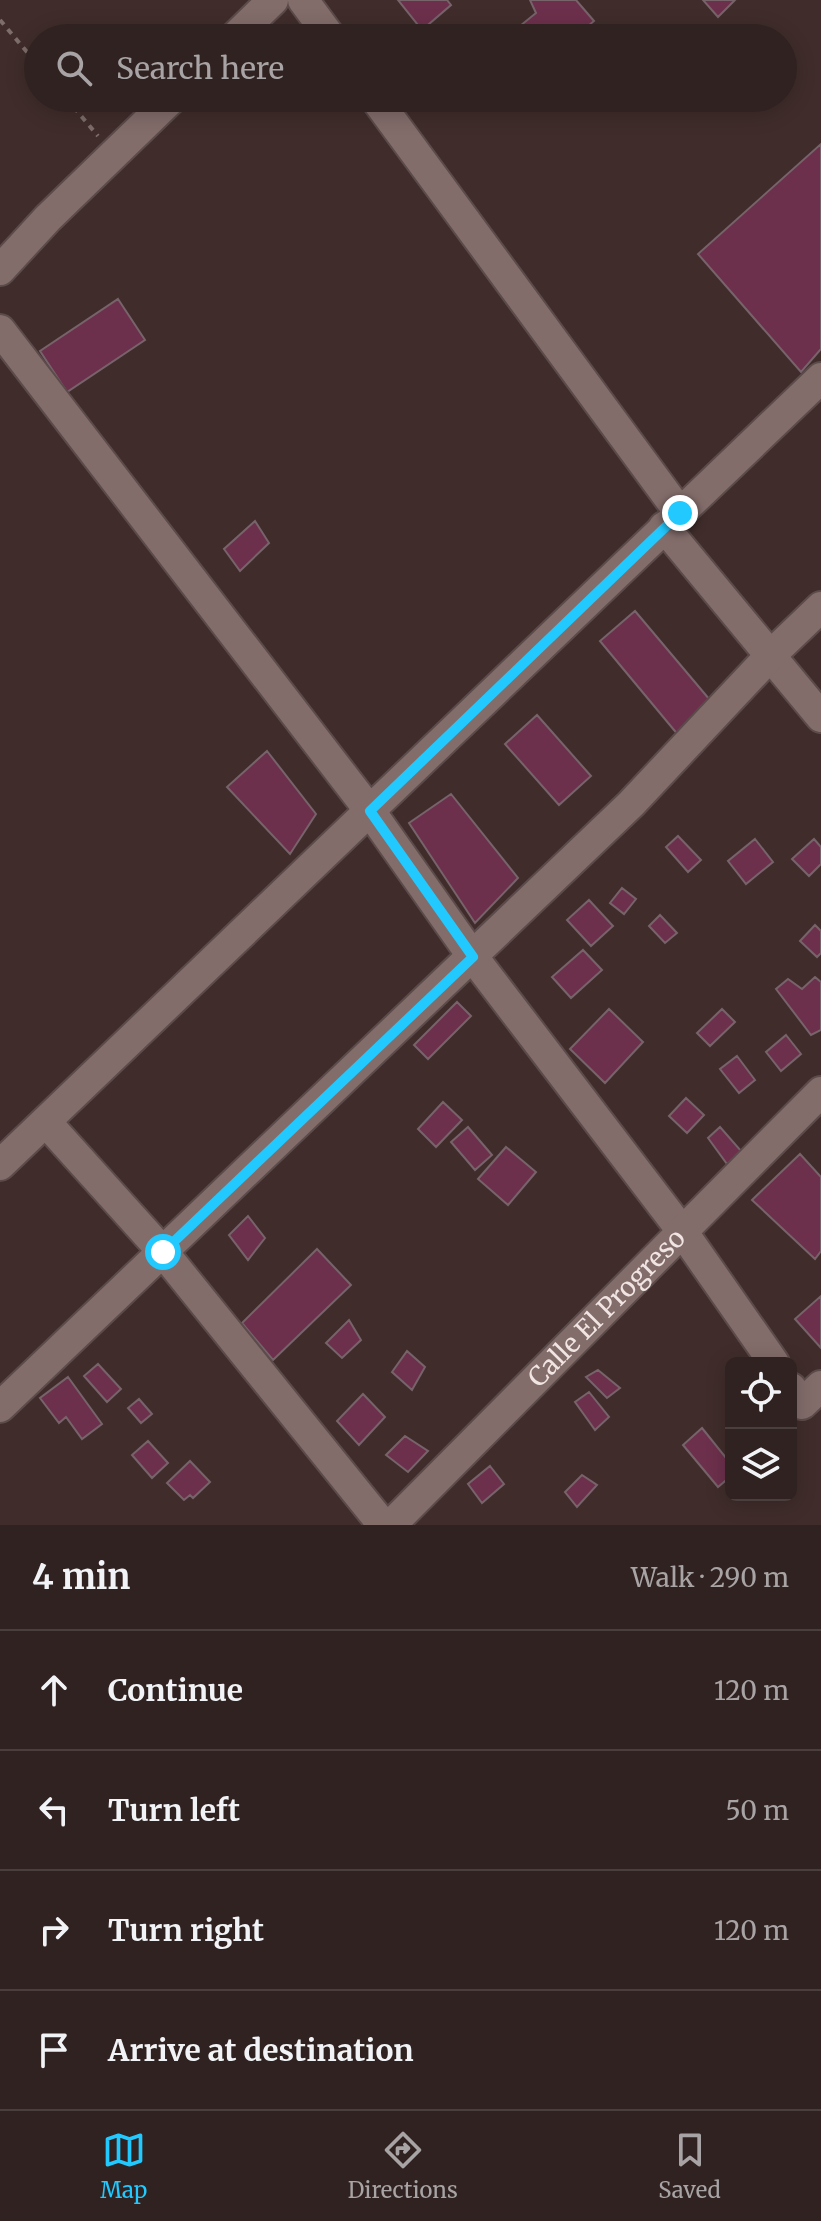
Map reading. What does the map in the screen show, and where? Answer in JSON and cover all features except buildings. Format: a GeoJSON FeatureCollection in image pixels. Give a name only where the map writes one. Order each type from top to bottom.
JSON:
{"type":"FeatureCollection","features":[{"type":"Feature","properties":{"kind":"street"},"geometry":{"type":"LineString","coordinates":[[248,24],[273,0]]}},
{"type":"Feature","properties":{"kind":"street"},"geometry":{"type":"LineString","coordinates":[[303,0],[321,24]]}},
{"type":"Feature","properties":{"kind":"street"},"geometry":{"type":"LineString","coordinates":[[0,270],[48,218],[157,112]]}},
{"type":"Feature","properties":{"kind":"street"},"geometry":{"type":"LineString","coordinates":[[385,112],[672,520],[771,655],[821,717]]}},
{"type":"Feature","properties":{"kind":"street"},"geometry":{"type":"LineString","coordinates":[[0,330],[370,811],[473,957],[682,1231],[770,1357]]}},
{"type":"Feature","properties":{"kind":"street"},"geometry":{"type":"LineString","coordinates":[[0,1165],[821,378]]}},
{"type":"Feature","properties":{"kind":"street"},"geometry":{"type":"LineString","coordinates":[[0,1407],[631,804],[771,655],[821,607]]}},
{"type":"Feature","properties":{"kind":"street","name":"Calle El Progreso"},"geometry":{"type":"LineString","coordinates":[[391,1525],[821,1092]]}},
{"type":"Feature","properties":{"kind":"street"},"geometry":{"type":"LineString","coordinates":[[46,1122],[163,1252],[383,1525]]}},
{"type":"Feature","properties":{"kind":"street"},"geometry":{"type":"LineString","coordinates":[[797,1397],[802,1404],[821,1386]]}},
{"type":"Feature","properties":{"kind":"path"},"geometry":{"type":"LineString","coordinates":[[0,20],[24,48]]}},
{"type":"Feature","properties":{"kind":"path"},"geometry":{"type":"LineString","coordinates":[[78,112],[113,154]]}},
{"type":"Feature","properties":{"kind":"route"},"geometry":{"type":"LineString","coordinates":[[163,1252],[473,957],[370,811],[680,513]]}}]}
